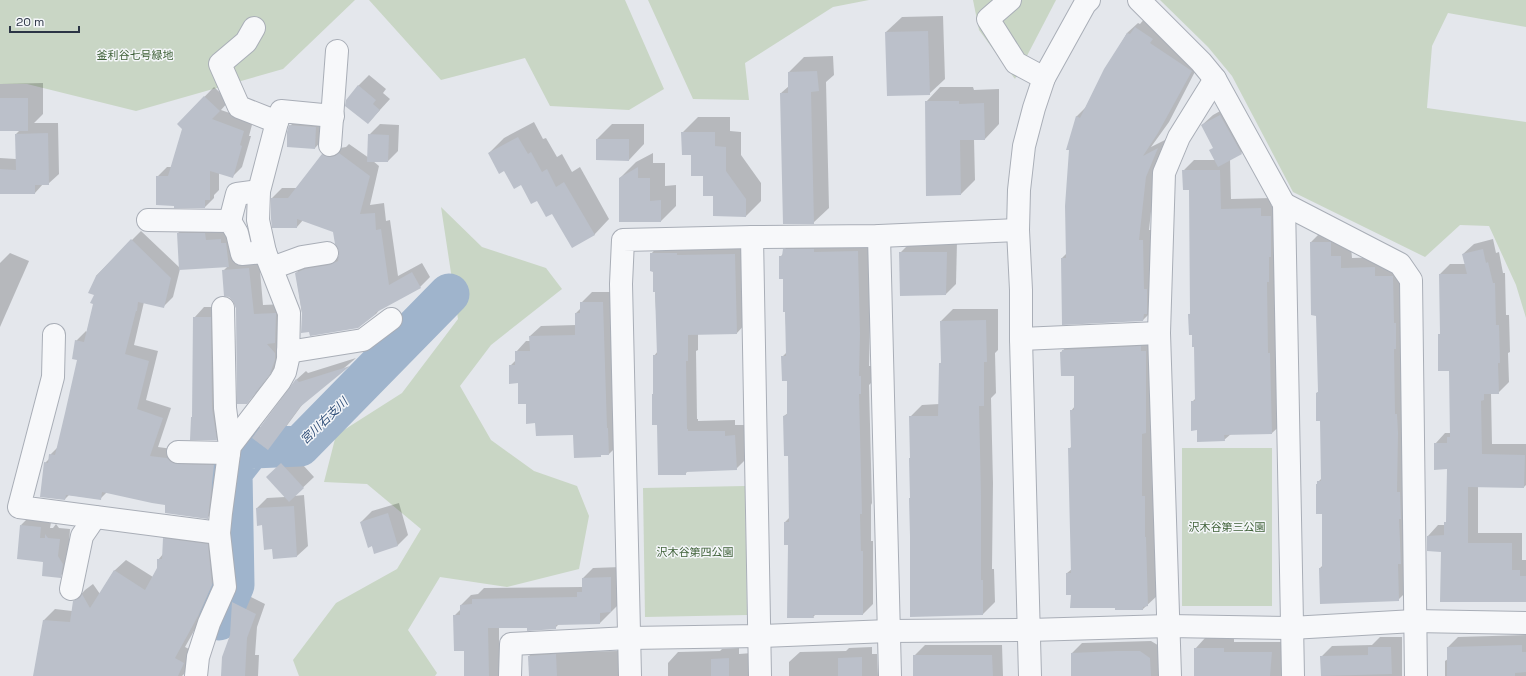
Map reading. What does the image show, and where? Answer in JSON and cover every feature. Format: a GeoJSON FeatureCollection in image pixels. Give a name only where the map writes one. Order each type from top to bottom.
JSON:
{"type":"FeatureCollection","features":[{"type":"Feature","properties":{"kind":"street"},"geometry":{"type":"LineString","coordinates":[[1010,0],[988,19],[1016,63],[1044,78]]}},
{"type":"Feature","properties":{"kind":"street"},"geometry":{"type":"LineString","coordinates":[[1139,0],[1215,79],[1284,204],[1293,676]]}},
{"type":"Feature","properties":{"kind":"street"},"geometry":{"type":"LineString","coordinates":[[1030,676],[1020,339],[1021,290],[1018,230],[1019,190],[1024,146],[1034,108],[1044,78],[1081,1]]}},
{"type":"Feature","properties":{"kind":"street"},"geometry":{"type":"LineString","coordinates":[[254,28],[246,42],[220,64],[239,107],[276,122]]}},
{"type":"Feature","properties":{"kind":"street"},"geometry":{"type":"LineString","coordinates":[[330,145],[337,51]]}},
{"type":"Feature","properties":{"kind":"street"},"geometry":{"type":"LineString","coordinates":[[1170,676],[1159,333],[1164,173],[1179,137],[1215,79]]}},
{"type":"Feature","properties":{"kind":"street"},"geometry":{"type":"LineString","coordinates":[[230,449],[286,372],[288,359],[289,313],[269,260],[258,220],[259,191],[276,122],[281,111],[333,116]]}},
{"type":"Feature","properties":{"kind":"street"},"geometry":{"type":"LineString","coordinates":[[259,191],[238,194],[230,221],[237,233],[242,254],[269,260],[327,253]]}},
{"type":"Feature","properties":{"kind":"street"},"geometry":{"type":"LineString","coordinates":[[1284,204],[1400,264],[1411,280],[1414,621],[1416,676]]}},
{"type":"Feature","properties":{"kind":"street"},"geometry":{"type":"LineString","coordinates":[[148,220],[230,221]]}},
{"type":"Feature","properties":{"kind":"street"},"geometry":{"type":"LineString","coordinates":[[630,676],[621,284],[623,240],[752,236],[879,236],[1018,230]]}},
{"type":"Feature","properties":{"kind":"street"},"geometry":{"type":"LineString","coordinates":[[752,236],[760,676]]}},
{"type":"Feature","properties":{"kind":"street"},"geometry":{"type":"LineString","coordinates":[[879,236],[890,676]]}},
{"type":"Feature","properties":{"kind":"street"},"geometry":{"type":"LineString","coordinates":[[196,676],[198,657],[209,623],[225,587],[219,533],[230,449],[225,408],[224,308]]}},
{"type":"Feature","properties":{"kind":"street"},"geometry":{"type":"LineString","coordinates":[[288,352],[363,340],[391,319]]}},
{"type":"Feature","properties":{"kind":"street"},"geometry":{"type":"LineString","coordinates":[[1020,339],[1159,333]]}},
{"type":"Feature","properties":{"kind":"street"},"geometry":{"type":"LineString","coordinates":[[54,335],[53,377],[19,507],[219,533]]}},
{"type":"Feature","properties":{"kind":"street"},"geometry":{"type":"LineString","coordinates":[[178,452],[230,449]]}},
{"type":"Feature","properties":{"kind":"street"},"geometry":{"type":"LineString","coordinates":[[71,589],[82,536],[95,517]]}},
{"type":"Feature","properties":{"kind":"street"},"geometry":{"type":"LineString","coordinates":[[510,676],[511,644],[629,638],[759,636],[889,631],[1029,630],[1169,626],[1291,628],[1414,621],[1526,623]]}},
{"type":"Feature","properties":{"kind":"green space","name":"釜利谷七号緑地"},"geometry":{"type":"Polygon","coordinates":[[[0,0],[355,0],[283,69],[136,111],[27,84],[0,84],[0,0]]]}},
{"type":"Feature","properties":{"kind":"green space"},"geometry":{"type":"Polygon","coordinates":[[[369,0],[625,0],[664,89],[629,110],[550,106],[525,58],[441,80],[369,0]]]}},
{"type":"Feature","properties":{"kind":"green space"},"geometry":{"type":"Polygon","coordinates":[[[648,0],[869,0],[833,7],[745,63],[749,100],[693,99],[648,0]]]}},
{"type":"Feature","properties":{"kind":"green space"},"geometry":{"type":"Polygon","coordinates":[[[973,0],[1056,0],[1015,79],[979,30],[973,0]]]}},
{"type":"Feature","properties":{"kind":"green space"},"geometry":{"type":"Polygon","coordinates":[[[1160,0],[1526,0],[1526,27],[1448,13],[1432,46],[1427,108],[1526,122],[1526,318],[1516,285],[1489,226],[1460,225],[1425,257],[1293,192],[1232,76],[1208,47],[1160,0]]]}},
{"type":"Feature","properties":{"kind":"green space"},"geometry":{"type":"Polygon","coordinates":[[[441,207],[482,247],[546,268],[562,289],[491,345],[460,386],[491,440],[534,471],[577,486],[589,516],[579,569],[507,587],[440,577],[408,630],[437,673],[435,676],[299,676],[293,660],[336,603],[397,569],[421,529],[367,484],[324,482],[336,435],[402,393],[458,319],[441,207]]]}},
{"type":"Feature","properties":{"kind":"green space","name":"沢木谷第三公園"},"geometry":{"type":"Polygon","coordinates":[[[1182,448],[1272,448],[1272,606],[1182,606],[1182,448]]]}},
{"type":"Feature","properties":{"kind":"green space","name":"沢木谷第四公園"},"geometry":{"type":"Polygon","coordinates":[[[745,486],[747,615],[645,617],[643,488],[745,486]]]}},
{"type":"Feature","properties":{"kind":"building"},"geometry":{"type":"Polygon","coordinates":[[[1135,27],[1153,39],[1150,43],[1192,71],[1158,133],[1143,156],[1158,148],[1146,177],[1139,240],[1143,240],[1144,289],[1147,289],[1147,314],[1144,314],[1143,321],[1062,325],[1061,258],[1066,258],[1065,206],[1069,150],[1066,150],[1076,116],[1080,118],[1104,69],[1127,33],[1130,34],[1135,27]]]}},
{"type":"Feature","properties":{"kind":"building"},"geometry":{"type":"Polygon","coordinates":[[[928,31],[930,95],[887,96],[885,32],[928,31]]]}},
{"type":"Feature","properties":{"kind":"building"},"geometry":{"type":"Polygon","coordinates":[[[817,71],[819,91],[811,92],[814,224],[783,224],[780,93],[788,93],[788,72],[817,71]]]}},
{"type":"Feature","properties":{"kind":"building"},"geometry":{"type":"Polygon","coordinates":[[[358,85],[376,100],[373,104],[380,110],[368,124],[345,106],[346,100],[358,85]]]}},
{"type":"Feature","properties":{"kind":"building"},"geometry":{"type":"Polygon","coordinates":[[[204,96],[220,111],[212,119],[244,131],[240,145],[242,146],[233,178],[210,171],[210,200],[205,200],[205,208],[174,208],[174,206],[156,205],[156,176],[168,176],[182,129],[177,124],[204,96]]]}},
{"type":"Feature","properties":{"kind":"building"},"geometry":{"type":"Polygon","coordinates":[[[0,98],[28,98],[28,131],[0,131],[0,98]]]}},
{"type":"Feature","properties":{"kind":"building"},"geometry":{"type":"Polygon","coordinates":[[[925,101],[959,101],[959,104],[984,103],[985,140],[960,140],[961,195],[926,196],[925,101]]]}},
{"type":"Feature","properties":{"kind":"building"},"geometry":{"type":"Polygon","coordinates":[[[1220,115],[1242,154],[1218,167],[1209,150],[1213,148],[1201,125],[1220,115]]]}},
{"type":"Feature","properties":{"kind":"building"},"geometry":{"type":"Polygon","coordinates":[[[289,125],[316,127],[315,149],[287,147],[287,132],[289,125]]]}},
{"type":"Feature","properties":{"kind":"building"},"geometry":{"type":"Polygon","coordinates":[[[681,132],[715,132],[715,146],[726,147],[726,171],[746,199],[746,217],[713,216],[713,196],[703,196],[703,176],[691,176],[691,155],[682,155],[681,132]]]}},
{"type":"Feature","properties":{"kind":"building"},"geometry":{"type":"Polygon","coordinates":[[[48,133],[49,185],[35,185],[35,194],[0,194],[0,169],[16,170],[15,134],[48,133]]]}},
{"type":"Feature","properties":{"kind":"building"},"geometry":{"type":"Polygon","coordinates":[[[368,134],[389,135],[388,162],[367,162],[368,134]]]}},
{"type":"Feature","properties":{"kind":"building"},"geometry":{"type":"Polygon","coordinates":[[[518,137],[528,154],[531,152],[542,172],[547,169],[556,187],[564,182],[595,235],[572,248],[552,214],[546,217],[537,201],[531,204],[521,185],[514,189],[504,171],[499,174],[488,153],[518,137]]]}},
{"type":"Feature","properties":{"kind":"building"},"geometry":{"type":"Polygon","coordinates":[[[596,139],[629,139],[629,161],[596,160],[596,139]]]}},
{"type":"Feature","properties":{"kind":"building"},"geometry":{"type":"Polygon","coordinates":[[[339,153],[370,176],[360,214],[375,213],[376,230],[381,229],[389,285],[412,272],[421,288],[375,313],[376,314],[358,328],[310,336],[309,332],[301,333],[302,313],[295,273],[305,269],[329,265],[338,261],[339,251],[335,244],[333,232],[297,219],[297,228],[272,228],[271,198],[288,198],[322,154],[329,157],[335,156],[339,153]]]}},
{"type":"Feature","properties":{"kind":"building"},"geometry":{"type":"Polygon","coordinates":[[[638,167],[638,178],[650,178],[650,201],[661,200],[661,222],[619,222],[619,178],[638,167]]]}},
{"type":"Feature","properties":{"kind":"building"},"geometry":{"type":"Polygon","coordinates":[[[1182,170],[1220,170],[1221,209],[1261,208],[1261,216],[1271,216],[1271,257],[1269,257],[1269,282],[1267,282],[1268,353],[1270,353],[1272,434],[1224,435],[1225,441],[1197,442],[1197,430],[1191,431],[1191,401],[1195,401],[1194,347],[1192,347],[1192,335],[1189,335],[1188,314],[1190,314],[1189,190],[1183,190],[1182,170]]]}},
{"type":"Feature","properties":{"kind":"building"},"geometry":{"type":"Polygon","coordinates":[[[177,233],[205,233],[206,240],[221,239],[221,243],[226,243],[229,267],[179,270],[177,233]]]}},
{"type":"Feature","properties":{"kind":"building"},"geometry":{"type":"Polygon","coordinates":[[[131,239],[171,278],[164,308],[138,302],[137,311],[125,354],[149,361],[137,409],[163,418],[150,456],[167,458],[171,462],[178,464],[214,465],[208,519],[165,513],[165,505],[102,492],[101,500],[66,495],[65,500],[40,497],[44,462],[48,463],[49,454],[55,455],[77,360],[72,359],[75,340],[84,342],[93,304],[90,303],[94,295],[88,293],[96,276],[131,239]]]}},
{"type":"Feature","properties":{"kind":"building"},"geometry":{"type":"Polygon","coordinates":[[[1310,242],[1331,242],[1331,256],[1341,256],[1341,268],[1375,267],[1375,276],[1393,276],[1394,323],[1396,323],[1396,349],[1394,349],[1395,414],[1397,414],[1398,433],[1397,492],[1400,492],[1401,519],[1399,519],[1401,564],[1398,564],[1399,601],[1320,604],[1319,568],[1322,568],[1322,514],[1316,514],[1316,484],[1317,481],[1321,481],[1320,421],[1316,421],[1316,393],[1318,392],[1316,316],[1311,315],[1310,242]]]}},
{"type":"Feature","properties":{"kind":"building"},"geometry":{"type":"Polygon","coordinates":[[[783,249],[814,249],[814,252],[858,251],[860,333],[859,376],[861,376],[861,394],[859,394],[862,514],[860,514],[861,551],[863,551],[863,615],[813,615],[814,618],[787,618],[788,545],[784,545],[784,522],[789,522],[788,456],[784,456],[783,416],[787,415],[787,381],[782,381],[781,356],[786,356],[785,312],[783,312],[783,279],[779,279],[779,256],[782,256],[783,249]]]}},
{"type":"Feature","properties":{"kind":"building"},"geometry":{"type":"Polygon","coordinates":[[[1483,249],[1493,283],[1495,283],[1496,325],[1499,325],[1500,363],[1498,363],[1499,394],[1484,394],[1484,400],[1481,401],[1482,454],[1525,455],[1524,488],[1468,487],[1468,543],[1512,543],[1512,570],[1520,570],[1520,576],[1526,576],[1526,602],[1440,602],[1441,552],[1427,551],[1427,536],[1444,535],[1444,522],[1446,522],[1447,469],[1434,470],[1434,443],[1447,443],[1447,437],[1450,437],[1449,371],[1438,371],[1438,334],[1440,334],[1439,274],[1467,274],[1462,254],[1483,249]]]}},
{"type":"Feature","properties":{"kind":"building"},"geometry":{"type":"Polygon","coordinates":[[[899,252],[947,252],[946,295],[900,296],[899,252]]]}},
{"type":"Feature","properties":{"kind":"building"},"geometry":{"type":"Polygon","coordinates":[[[650,253],[677,253],[677,255],[735,254],[737,334],[688,335],[688,361],[686,361],[687,429],[688,431],[725,431],[725,436],[735,435],[737,470],[686,472],[686,475],[658,475],[657,425],[652,425],[653,355],[657,355],[655,292],[653,292],[653,272],[650,271],[650,253]]]}},
{"type":"Feature","properties":{"kind":"building"},"geometry":{"type":"Polygon","coordinates":[[[249,268],[254,314],[276,313],[275,343],[267,344],[275,353],[275,360],[270,374],[247,404],[237,404],[236,308],[233,301],[229,297],[224,296],[222,270],[249,268]]]}},
{"type":"Feature","properties":{"kind":"building"},"geometry":{"type":"Polygon","coordinates":[[[580,302],[603,302],[609,455],[601,455],[601,457],[574,458],[573,435],[536,436],[535,423],[526,424],[526,404],[518,404],[518,383],[509,384],[509,365],[515,365],[515,351],[530,351],[529,336],[575,335],[575,313],[580,313],[580,302]]]}},
{"type":"Feature","properties":{"kind":"building"},"geometry":{"type":"Polygon","coordinates":[[[193,317],[211,317],[212,408],[217,440],[190,440],[192,417],[193,317]]]}},
{"type":"Feature","properties":{"kind":"building"},"geometry":{"type":"Polygon","coordinates":[[[986,320],[987,362],[984,362],[984,406],[979,406],[981,580],[983,580],[983,615],[910,617],[909,416],[938,416],[939,363],[941,363],[940,321],[986,320]]]}},
{"type":"Feature","properties":{"kind":"building"},"geometry":{"type":"Polygon","coordinates":[[[1141,346],[1141,351],[1146,351],[1146,433],[1142,434],[1142,496],[1145,496],[1148,606],[1143,607],[1143,610],[1115,610],[1115,608],[1070,608],[1071,595],[1066,595],[1066,573],[1071,573],[1068,448],[1071,448],[1070,410],[1074,410],[1074,376],[1061,376],[1060,352],[1062,352],[1062,350],[1141,346]]]}},
{"type":"Feature","properties":{"kind":"building"},"geometry":{"type":"Polygon","coordinates":[[[350,366],[300,407],[268,450],[252,438],[296,379],[299,382],[350,366]]]}},
{"type":"Feature","properties":{"kind":"building"},"geometry":{"type":"Polygon","coordinates":[[[281,463],[304,488],[289,502],[266,477],[281,463]]]}},
{"type":"Feature","properties":{"kind":"building"},"geometry":{"type":"Polygon","coordinates":[[[294,506],[297,557],[273,559],[272,549],[264,550],[262,525],[257,526],[256,508],[294,506]]]}},
{"type":"Feature","properties":{"kind":"building"},"geometry":{"type":"Polygon","coordinates":[[[388,513],[398,546],[374,554],[372,546],[368,548],[360,522],[388,513]]]}},
{"type":"Feature","properties":{"kind":"building"},"geometry":{"type":"Polygon","coordinates":[[[20,525],[41,527],[40,538],[45,538],[45,534],[48,538],[60,539],[58,556],[63,564],[61,578],[42,576],[43,562],[17,559],[20,525]]]}},
{"type":"Feature","properties":{"kind":"building"},"geometry":{"type":"Polygon","coordinates":[[[163,538],[208,544],[212,585],[198,616],[175,658],[184,663],[178,676],[33,676],[43,620],[70,622],[73,601],[80,598],[82,594],[90,608],[114,570],[145,590],[157,568],[157,559],[162,559],[163,538]]]}},
{"type":"Feature","properties":{"kind":"building"},"geometry":{"type":"Polygon","coordinates":[[[611,577],[611,612],[600,613],[600,624],[556,625],[556,629],[527,631],[527,628],[488,628],[489,676],[464,676],[464,651],[454,651],[453,615],[460,615],[460,605],[472,604],[472,599],[577,597],[577,592],[582,592],[582,578],[611,577]]]}},
{"type":"Feature","properties":{"kind":"building"},"geometry":{"type":"Polygon","coordinates":[[[232,602],[256,614],[247,638],[245,676],[221,676],[222,657],[230,635],[232,602]]]}},
{"type":"Feature","properties":{"kind":"building"},"geometry":{"type":"Polygon","coordinates":[[[1522,645],[1522,652],[1526,652],[1526,672],[1515,673],[1515,676],[1447,676],[1447,647],[1522,645]]]}},
{"type":"Feature","properties":{"kind":"building"},"geometry":{"type":"Polygon","coordinates":[[[1368,647],[1391,647],[1392,674],[1321,676],[1320,656],[1368,655],[1368,647]]]}},
{"type":"Feature","properties":{"kind":"building"},"geometry":{"type":"Polygon","coordinates":[[[1194,648],[1224,648],[1224,652],[1272,652],[1270,676],[1194,676],[1194,648]]]}},
{"type":"Feature","properties":{"kind":"building"},"geometry":{"type":"Polygon","coordinates":[[[1140,651],[1150,658],[1151,676],[1071,676],[1071,653],[1140,651]]]}},
{"type":"Feature","properties":{"kind":"building"},"geometry":{"type":"Polygon","coordinates":[[[556,654],[557,676],[529,676],[528,656],[556,654]]]}},
{"type":"Feature","properties":{"kind":"building"},"geometry":{"type":"Polygon","coordinates":[[[913,655],[992,655],[993,676],[913,676],[913,655]]]}},
{"type":"Feature","properties":{"kind":"building"},"geometry":{"type":"Polygon","coordinates":[[[862,657],[862,676],[838,676],[838,658],[862,657]]]}},
{"type":"Feature","properties":{"kind":"building"},"geometry":{"type":"Polygon","coordinates":[[[729,658],[729,676],[711,676],[711,659],[729,658]]]}},
{"type":"Feature","properties":{"kind":"waterway","name":"宮川右支川"},"geometry":{"type":"LineString","coordinates":[[219,620],[234,585],[232,472],[251,448],[300,446],[449,294]]}}]}
